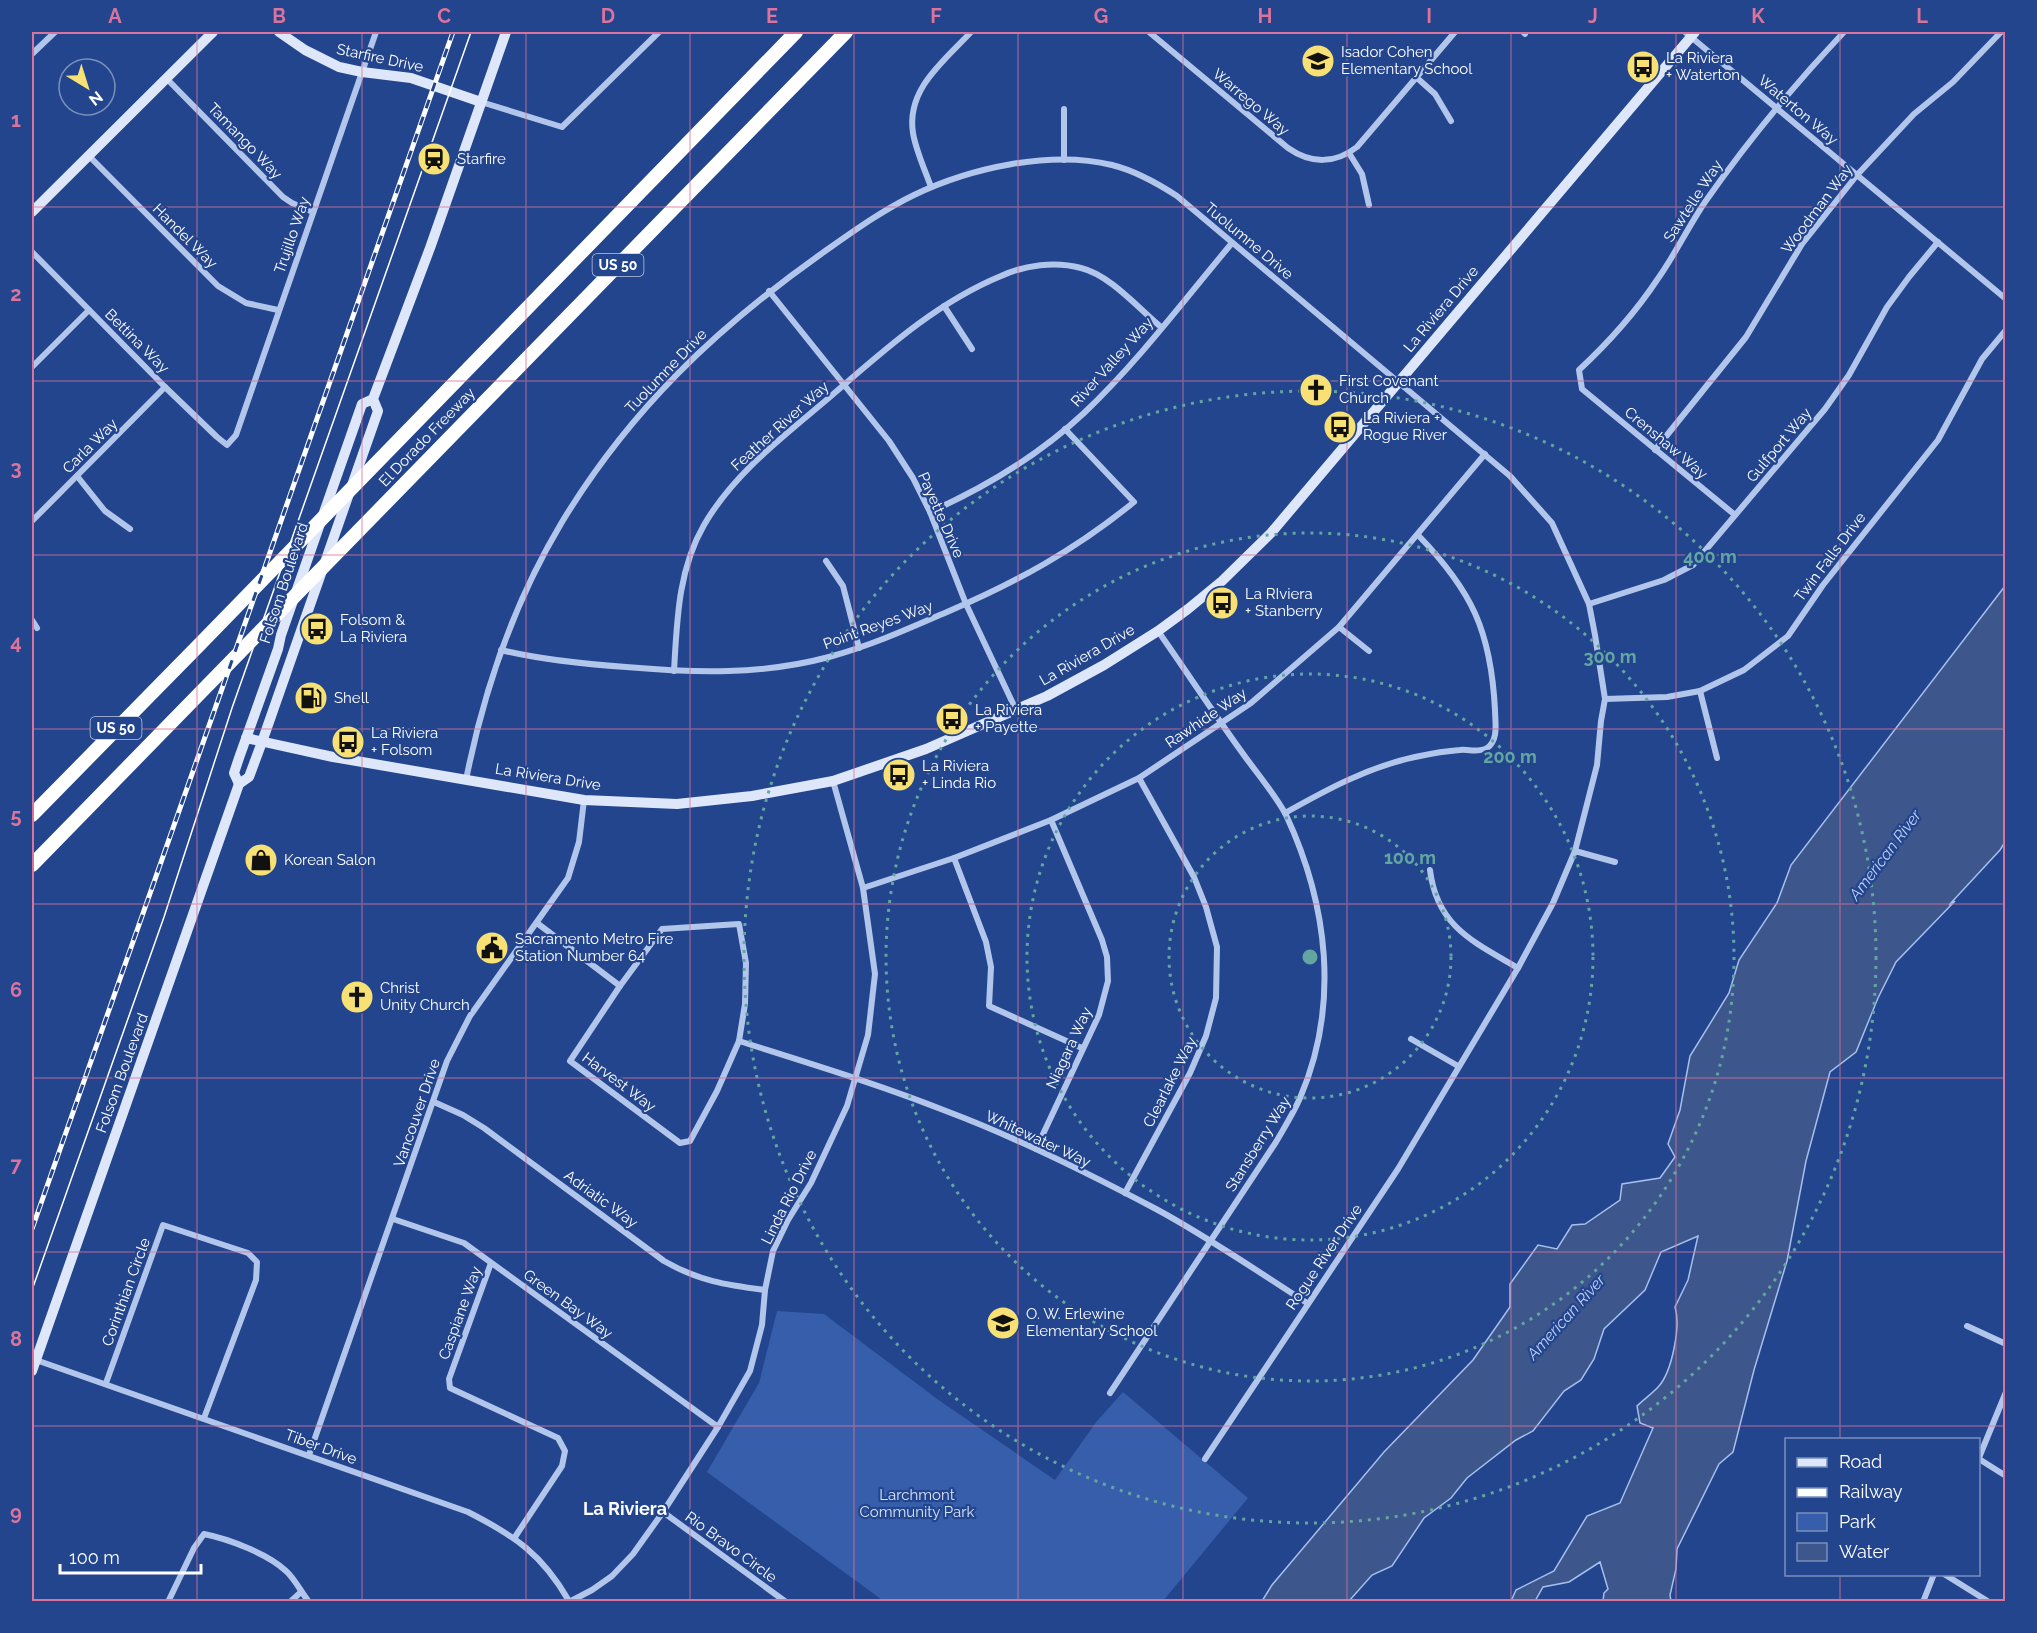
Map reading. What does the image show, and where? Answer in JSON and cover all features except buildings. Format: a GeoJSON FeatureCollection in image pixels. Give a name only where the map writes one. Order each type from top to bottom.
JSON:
{"type":"FeatureCollection","features":[{"type":"Feature","properties":{"kind":"highway","name":"El Dorado Freeway"},"geometry":{"type":"LineString","coordinates":[[32,815],[796,32]]}},
{"type":"Feature","properties":{"kind":"highway","name":"El Dorado Freeway"},"geometry":{"type":"LineString","coordinates":[[32,865],[846,32]]}},
{"type":"Feature","properties":{"kind":"street"},"geometry":{"type":"LineString","coordinates":[[32,54],[55,32]]}},
{"type":"Feature","properties":{"kind":"street"},"geometry":{"type":"LineString","coordinates":[[32,212],[213,32]]}},
{"type":"Feature","properties":{"kind":"street","name":"Starfire Drive"},"geometry":{"type":"LineString","coordinates":[[279,32],[316,57],[339,67],[411,78],[481,102]]}},
{"type":"Feature","properties":{"kind":"street","name":"Trujillo Way"},"geometry":{"type":"LineString","coordinates":[[227,445],[236,435],[376,32]]}},
{"type":"Feature","properties":{"kind":"street","name":"Folsom Boulevard"},"geometry":{"type":"LineString","coordinates":[[32,1371],[239,784],[249,777],[262,742],[378,411],[374,399],[506,32]]}},
{"type":"Feature","properties":{"kind":"street"},"geometry":{"type":"LineString","coordinates":[[481,102],[562,127],[659,32]]}},
{"type":"Feature","properties":{"kind":"street"},"geometry":{"type":"LineString","coordinates":[[931,187],[913,133],[914,105],[926,79],[972,32]]}},
{"type":"Feature","properties":{"kind":"street","name":"Warrego Way"},"geometry":{"type":"LineString","coordinates":[[1149,32],[1294,153],[1308,159],[1322,161],[1336,159],[1349,153],[1362,142],[1455,32]]}},
{"type":"Feature","properties":{"kind":"street","name":"Sawtelle Way"},"geometry":{"type":"LineString","coordinates":[[1582,389],[1579,370],[1625,323],[1658,280],[1703,205],[1736,158],[1844,32]]}},
{"type":"Feature","properties":{"kind":"street","name":"Woodman Way"},"geometry":{"type":"LineString","coordinates":[[1655,450],[1746,337],[1802,244],[1857,174],[1914,114],[1953,82],[2001,32]]}},
{"type":"Feature","properties":{"kind":"street","name":"Waterton Way"},"geometry":{"type":"LineString","coordinates":[[1690,33],[2006,299]]}},
{"type":"Feature","properties":{"kind":"street","name":"La Riviera Drive"},"geometry":{"type":"LineString","coordinates":[[246,738],[333,757],[584,800],[677,804],[752,796],[833,781],[926,749],[1016,710],[1104,665],[1158,631],[1222,580],[1271,533],[1690,33]]}},
{"type":"Feature","properties":{"kind":"street"},"geometry":{"type":"LineString","coordinates":[[1416,77],[1435,94],[1451,121]]}},
{"type":"Feature","properties":{"kind":"street","name":"Tamango Way"},"geometry":{"type":"LineString","coordinates":[[166,78],[283,197],[313,212]]}},
{"type":"Feature","properties":{"kind":"street"},"geometry":{"type":"LineString","coordinates":[[1064,109],[1064,160]]}},
{"type":"Feature","properties":{"kind":"street"},"geometry":{"type":"LineString","coordinates":[[1349,153],[1362,174],[1369,205]]}},
{"type":"Feature","properties":{"kind":"street","name":"Handel Way"},"geometry":{"type":"LineString","coordinates":[[88,155],[218,286],[246,303],[278,310]]}},
{"type":"Feature","properties":{"kind":"street","name":"Tuolumne Drive"},"geometry":{"type":"LineString","coordinates":[[466,780],[480,714],[501,650],[523,595],[562,523],[601,463],[627,429],[685,365],[733,320],[769,291],[871,219],[931,187],[971,173],[995,168],[1064,160],[1111,165],[1146,177],[1178,196],[1398,383]]}},
{"type":"Feature","properties":{"kind":"street","name":"Gulfport Way"},"geometry":{"type":"LineString","coordinates":[[1589,604],[1679,574],[1693,565],[1825,409],[1849,375],[1887,308],[1938,242]]}},
{"type":"Feature","properties":{"kind":"street","name":"River Valley Way"},"geometry":{"type":"LineString","coordinates":[[930,512],[1013,468],[1065,429],[1110,387],[1232,243]]}},
{"type":"Feature","properties":{"kind":"street","name":"Bettina Way"},"geometry":{"type":"LineString","coordinates":[[32,252],[165,387],[227,445]]}},
{"type":"Feature","properties":{"kind":"street","name":"Feather River Way"},"geometry":{"type":"LineString","coordinates":[[674,671],[681,588],[686,567],[703,527],[722,499],[745,472],[844,385],[901,337],[944,306],[969,291],[1013,271],[1041,265],[1069,266],[1082,268],[1106,279],[1161,327]]}},
{"type":"Feature","properties":{"kind":"street","name":"Payette Drive"},"geometry":{"type":"LineString","coordinates":[[769,291],[895,450],[930,512],[966,604],[1016,710]]}},
{"type":"Feature","properties":{"kind":"street"},"geometry":{"type":"LineString","coordinates":[[944,306],[972,349]]}},
{"type":"Feature","properties":{"kind":"street"},"geometry":{"type":"LineString","coordinates":[[32,367],[89,310]]}},
{"type":"Feature","properties":{"kind":"street","name":"Twin Falls Drive"},"geometry":{"type":"LineString","coordinates":[[1605,699],[1667,697],[1700,691],[1744,670],[1788,636],[1823,585],[1938,440],[1982,359],[2006,330]]}},
{"type":"Feature","properties":{"kind":"street","name":"Rogue River Drive"},"geometry":{"type":"LineString","coordinates":[[1205,1459],[1398,1169],[1518,968],[1553,903],[1575,851],[1597,765],[1605,699],[1589,604],[1552,523],[1510,476],[1398,383]]}},
{"type":"Feature","properties":{"kind":"street","name":"Carla Way"},"geometry":{"type":"LineString","coordinates":[[32,521],[165,387]]}},
{"type":"Feature","properties":{"kind":"street","name":"Crenshaw Way"},"geometry":{"type":"LineString","coordinates":[[1582,389],[1735,515]]}},
{"type":"Feature","properties":{"kind":"street","name":"Folsom Boulevard"},"geometry":{"type":"LineString","coordinates":[[239,784],[234,773],[278,649],[288,613],[362,404],[374,399]]}},
{"type":"Feature","properties":{"kind":"street","name":"Point Reyes Way"},"geometry":{"type":"LineString","coordinates":[[501,650],[575,663],[674,671],[730,672],[796,665],[859,648],[1021,579],[1107,524],[1134,502],[1065,429]]}},
{"type":"Feature","properties":{"kind":"street","name":"Rawhide Way"},"geometry":{"type":"LineString","coordinates":[[863,888],[954,858],[1051,820],[1138,778],[1251,703],[1339,627],[1485,454]]}},
{"type":"Feature","properties":{"kind":"street"},"geometry":{"type":"LineString","coordinates":[[77,476],[105,511],[130,529]]}},
{"type":"Feature","properties":{"kind":"street"},"geometry":{"type":"LineString","coordinates":[[1285,813],[1335,785],[1384,766],[1421,756],[1461,750],[1478,751],[1489,747],[1496,734],[1491,661],[1480,623],[1461,587],[1445,564],[1418,535]]}},
{"type":"Feature","properties":{"kind":"street"},"geometry":{"type":"LineString","coordinates":[[826,561],[843,586],[859,648]]}},
{"type":"Feature","properties":{"kind":"street"},"geometry":{"type":"LineString","coordinates":[[32,620],[37,628]]}},
{"type":"Feature","properties":{"kind":"street"},"geometry":{"type":"LineString","coordinates":[[1339,627],[1369,651]]}},
{"type":"Feature","properties":{"kind":"street","name":"Stansberry Way"},"geometry":{"type":"LineString","coordinates":[[1110,1393],[1276,1143],[1300,1099],[1311,1066],[1324,995],[1324,946],[1312,881],[1285,813],[1158,631]]}},
{"type":"Feature","properties":{"kind":"street"},"geometry":{"type":"LineString","coordinates":[[1700,691],[1717,758]]}},
{"type":"Feature","properties":{"kind":"street","name":"Clearlake Way"},"geometry":{"type":"LineString","coordinates":[[1125,1193],[1190,1073],[1206,1036],[1216,998],[1216,947],[1206,907],[1194,878],[1138,778]]}},
{"type":"Feature","properties":{"kind":"street","name":"Linda Rio Drive"},"geometry":{"type":"LineString","coordinates":[[569,1601],[592,1590],[612,1576],[633,1554],[718,1427],[750,1371],[762,1325],[765,1290],[773,1251],[788,1220],[811,1183],[847,1106],[868,1035],[875,974],[863,888],[833,781]]}},
{"type":"Feature","properties":{"kind":"street","name":"Vancouver Drive"},"geometry":{"type":"LineString","coordinates":[[309,1455],[447,1061],[470,1016],[568,878],[579,842],[584,800]]}},
{"type":"Feature","properties":{"kind":"street","name":"Niagara Way"},"geometry":{"type":"LineString","coordinates":[[1036,1149],[1099,1015],[1107,981],[1107,957],[1051,820]]}},
{"type":"Feature","properties":{"kind":"street"},"geometry":{"type":"LineString","coordinates":[[1575,851],[1615,862]]}},
{"type":"Feature","properties":{"kind":"street"},"geometry":{"type":"LineString","coordinates":[[954,858],[986,942],[991,967],[988,1006],[1082,1048]]}},
{"type":"Feature","properties":{"kind":"street"},"geometry":{"type":"LineString","coordinates":[[1430,870],[1432,889],[1450,922],[1464,936],[1518,968]]}},
{"type":"Feature","properties":{"kind":"street"},"geometry":{"type":"LineString","coordinates":[[537,923],[620,986]]}},
{"type":"Feature","properties":{"kind":"street","name":"Harvest Way"},"geometry":{"type":"LineString","coordinates":[[739,924],[746,963],[745,1004],[739,1041],[703,1119],[690,1141],[680,1143],[570,1061],[620,986],[662,929],[739,924]]}},
{"type":"Feature","properties":{"kind":"street"},"geometry":{"type":"LineString","coordinates":[[1411,1039],[1458,1066]]}},
{"type":"Feature","properties":{"kind":"street","name":"Whitewater Way"},"geometry":{"type":"LineString","coordinates":[[739,1041],[856,1078],[948,1111],[1036,1149],[1125,1193],[1210,1240],[1307,1303]]}},
{"type":"Feature","properties":{"kind":"street","name":"Adriatic Way"},"geometry":{"type":"LineString","coordinates":[[434,1102],[463,1114],[484,1128],[664,1261],[683,1272],[710,1282],[765,1290]]}},
{"type":"Feature","properties":{"kind":"street","name":"Green Bay Way"},"geometry":{"type":"LineString","coordinates":[[393,1219],[464,1244],[718,1427]]}},
{"type":"Feature","properties":{"kind":"street","name":"Corinthian Circle"},"geometry":{"type":"LineString","coordinates":[[106,1383],[163,1225],[248,1253],[257,1263],[256,1280],[204,1418]]}},
{"type":"Feature","properties":{"kind":"street","name":"Caspiane Way"},"geometry":{"type":"LineString","coordinates":[[491,1263],[448,1379],[450,1388],[558,1438],[566,1451],[562,1466],[515,1538]]}},
{"type":"Feature","properties":{"kind":"street"},"geometry":{"type":"LineString","coordinates":[[1967,1326],[2006,1344]]}},
{"type":"Feature","properties":{"kind":"street","name":"Tiber Drive"},"geometry":{"type":"LineString","coordinates":[[36,1360],[468,1512],[515,1538],[543,1563],[558,1581],[569,1601]]}},
{"type":"Feature","properties":{"kind":"street"},"geometry":{"type":"LineString","coordinates":[[1980,1457],[2006,1392]]}},
{"type":"Feature","properties":{"kind":"street"},"geometry":{"type":"LineString","coordinates":[[1980,1461],[2006,1476]]}},
{"type":"Feature","properties":{"kind":"street","name":"Rio Bravo Circle"},"geometry":{"type":"LineString","coordinates":[[663,1512],[786,1602]]}},
{"type":"Feature","properties":{"kind":"street"},"geometry":{"type":"LineString","coordinates":[[168,1602],[194,1548],[204,1534],[275,1562],[288,1572],[309,1602]]}},
{"type":"Feature","properties":{"kind":"street"},"geometry":{"type":"LineString","coordinates":[[1923,1602],[1934,1576]]}},
{"type":"Feature","properties":{"kind":"street"},"geometry":{"type":"LineString","coordinates":[[1946,1576],[1989,1602]]}},
{"type":"Feature","properties":{"kind":"street"},"geometry":{"type":"LineString","coordinates":[[290,1602],[301,1592]]}},
{"type":"Feature","properties":{"kind":"green space","name":"Larchmont Community Park"},"geometry":{"type":"Polygon","coordinates":[[[777,1311],[824,1314],[940,1401],[1055,1480],[1097,1421],[1123,1392],[1248,1498],[1163,1601],[885,1602],[707,1472],[759,1383],[777,1311]]]}},
{"type":"Feature","properties":{"kind":"water","name":"American River"},"geometry":{"type":"Polygon","coordinates":[[[2005,586],[2005,842],[1949,905],[1955,901],[1896,962],[1878,998],[1856,1052],[1830,1072],[1806,1161],[1787,1261],[1754,1370],[1733,1452],[1719,1464],[1677,1549],[1671,1601],[1603,1601],[1604,1593],[1608,1589],[1600,1562],[1569,1582],[1543,1587],[1535,1601],[1511,1601],[1516,1590],[1554,1571],[1587,1516],[1620,1503],[1653,1428],[1640,1423],[1637,1406],[1659,1386],[1668,1370],[1676,1336],[1675,1307],[1688,1280],[1698,1236],[1661,1252],[1645,1290],[1604,1329],[1594,1359],[1581,1380],[1564,1391],[1533,1431],[1516,1440],[1467,1478],[1451,1498],[1424,1518],[1392,1566],[1372,1575],[1349,1601],[1262,1601],[1272,1585],[1384,1452],[1473,1360],[1510,1307],[1510,1284],[1538,1245],[1557,1249],[1572,1225],[1585,1224],[1620,1200],[1622,1184],[1660,1178],[1675,1157],[1668,1144],[1680,1110],[1690,1056],[1729,993],[1739,960],[1777,903],[1791,865],[2005,586]]]}},
{"type":"Feature","properties":{"kind":"tram line"},"geometry":{"type":"LineString","coordinates":[[32,1290],[164,917],[232,708],[471,32]]}},
{"type":"Feature","properties":{"kind":"railway"},"geometry":{"type":"LineString","coordinates":[[32,1229],[453,32]]}},
{"type":"Feature","properties":{"kind":"place","name":"Isador Cohen Elementary School"},"geometry":{"type":"Point","coordinates":[1318,61]}},
{"type":"Feature","properties":{"kind":"place","name":"La Riviera + Waterton"},"geometry":{"type":"Point","coordinates":[1643,67]}},
{"type":"Feature","properties":{"kind":"place","name":"Starfire"},"geometry":{"type":"Point","coordinates":[434,159]}},
{"type":"Feature","properties":{"kind":"place","name":"First Covenant Church"},"geometry":{"type":"Point","coordinates":[1316,390]}},
{"type":"Feature","properties":{"kind":"place","name":"La Riviera + Rogue River"},"geometry":{"type":"Point","coordinates":[1340,427]}},
{"type":"Feature","properties":{"kind":"place","name":"La RIviera + Stanberry"},"geometry":{"type":"Point","coordinates":[1222,603]}},
{"type":"Feature","properties":{"kind":"place","name":"Folsom & La Riviera"},"geometry":{"type":"Point","coordinates":[317,629]}},
{"type":"Feature","properties":{"kind":"place","name":"Shell"},"geometry":{"type":"Point","coordinates":[311,698]}},
{"type":"Feature","properties":{"kind":"place","name":"La Riviera + Payette"},"geometry":{"type":"Point","coordinates":[952,719]}},
{"type":"Feature","properties":{"kind":"place","name":"La Riviera + Folsom"},"geometry":{"type":"Point","coordinates":[348,742]}},
{"type":"Feature","properties":{"kind":"place","name":"La Riviera + Linda Rio"},"geometry":{"type":"Point","coordinates":[899,775]}},
{"type":"Feature","properties":{"kind":"place","name":"Korean Salon"},"geometry":{"type":"Point","coordinates":[261,860]}},
{"type":"Feature","properties":{"kind":"place","name":"Sacramento Metro Fire Station Number 64"},"geometry":{"type":"Point","coordinates":[492,948]}},
{"type":"Feature","properties":{"kind":"place","name":"Christ Unity Church"},"geometry":{"type":"Point","coordinates":[357,997]}},
{"type":"Feature","properties":{"kind":"place","name":"O. W. Erlewine Elementary School"},"geometry":{"type":"Point","coordinates":[1003,1323]}},
{"type":"Feature","properties":{"kind":"district","name":"La Riviera"},"geometry":{"type":"Point","coordinates":[625,1508]}}]}
